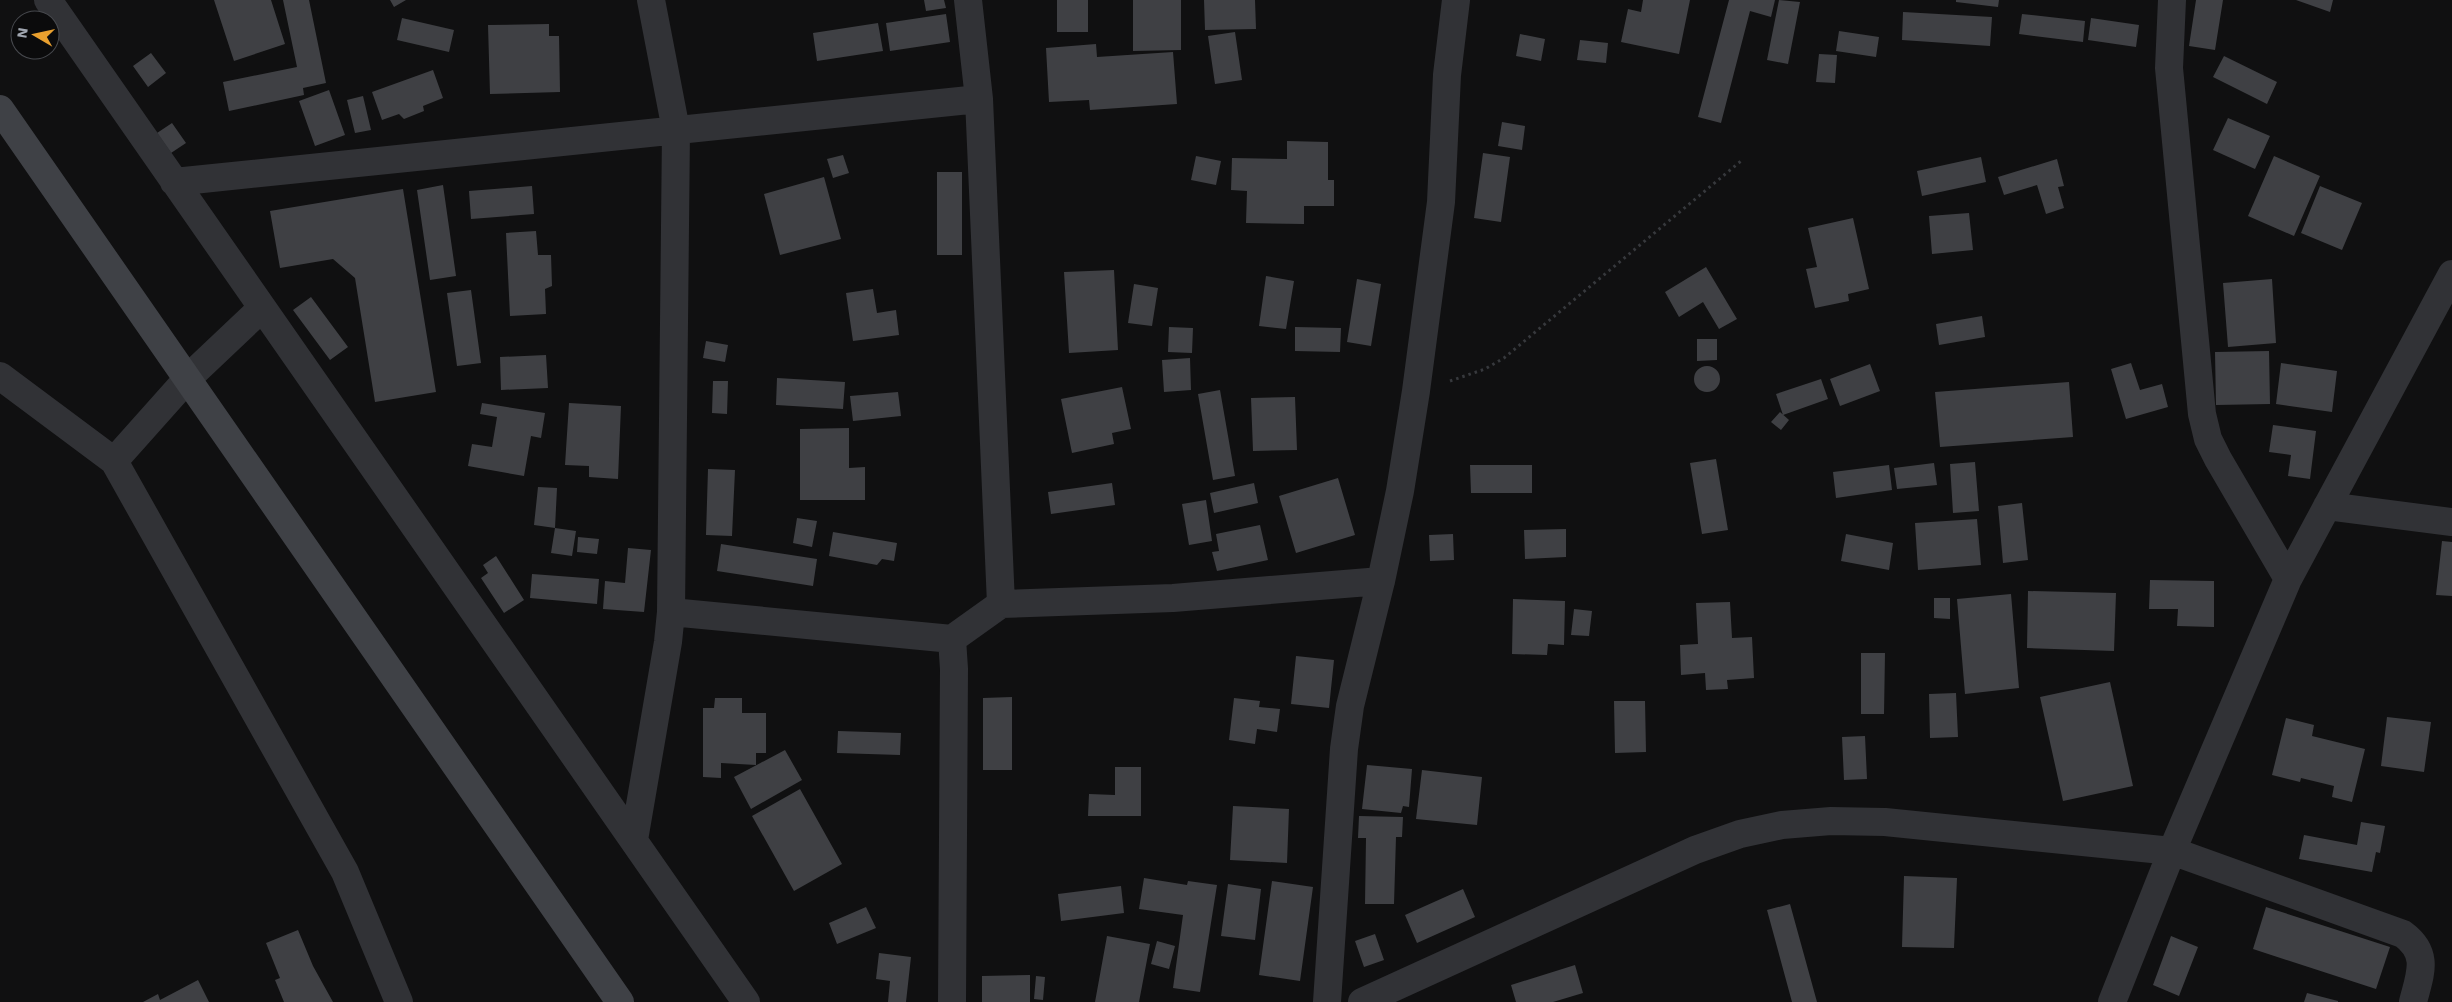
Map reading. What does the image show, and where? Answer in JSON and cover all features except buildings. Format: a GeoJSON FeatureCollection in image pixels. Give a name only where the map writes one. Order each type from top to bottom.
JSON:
{"type":"FeatureCollection","features":[{"type":"Feature","properties":{"kind":"main road"},"geometry":{"type":"LineString","coordinates":[[0,109],[620,1002]]}},
{"type":"Feature","properties":{"kind":"street"},"geometry":{"type":"LineString","coordinates":[[48,0],[746,1002]]}},
{"type":"Feature","properties":{"kind":"street"},"geometry":{"type":"LineString","coordinates":[[634,840],[668,642],[671,612],[676,130],[651,0]]}},
{"type":"Feature","properties":{"kind":"street"},"geometry":{"type":"LineString","coordinates":[[968,0],[979,99],[1001,604]]}},
{"type":"Feature","properties":{"kind":"street"},"geometry":{"type":"LineString","coordinates":[[1327,1002],[1345,740],[1350,706],[1381,581],[1400,491],[1416,391],[1441,202],[1448,75],[1456,0]]}},
{"type":"Feature","properties":{"kind":"street"},"geometry":{"type":"LineString","coordinates":[[2172,0],[2169,68],[2202,414],[2208,439],[2218,459],[2288,579]]}},
{"type":"Feature","properties":{"kind":"street"},"geometry":{"type":"LineString","coordinates":[[174,182],[979,99]]}},
{"type":"Feature","properties":{"kind":"street"},"geometry":{"type":"LineString","coordinates":[[2112,1002],[2172,850],[2288,579],[2452,274]]}},
{"type":"Feature","properties":{"kind":"street"},"geometry":{"type":"LineString","coordinates":[[114,461],[188,378],[262,308]]}},
{"type":"Feature","properties":{"kind":"street"},"geometry":{"type":"LineString","coordinates":[[0,376],[114,461],[344,872],[399,1002]]}},
{"type":"Feature","properties":{"kind":"street"},"geometry":{"type":"LineString","coordinates":[[2327,506],[2452,522]]}},
{"type":"Feature","properties":{"kind":"street"},"geometry":{"type":"LineString","coordinates":[[671,612],[952,639],[1001,604],[1173,598],[1381,581]]}},
{"type":"Feature","properties":{"kind":"street"},"geometry":{"type":"LineString","coordinates":[[952,639],[954,669],[952,1002]]}},
{"type":"Feature","properties":{"kind":"street"},"geometry":{"type":"LineString","coordinates":[[1362,1002],[1695,850],[1740,834],[1782,825],[1830,821],[1885,822],[2172,850],[2403,934],[2414,943],[2421,956],[2420,971],[2413,1002]]}},
{"type":"Feature","properties":{"kind":"path"},"geometry":{"type":"LineString","coordinates":[[1416,391],[1474,374],[1500,361],[1741,160]]}}]}
